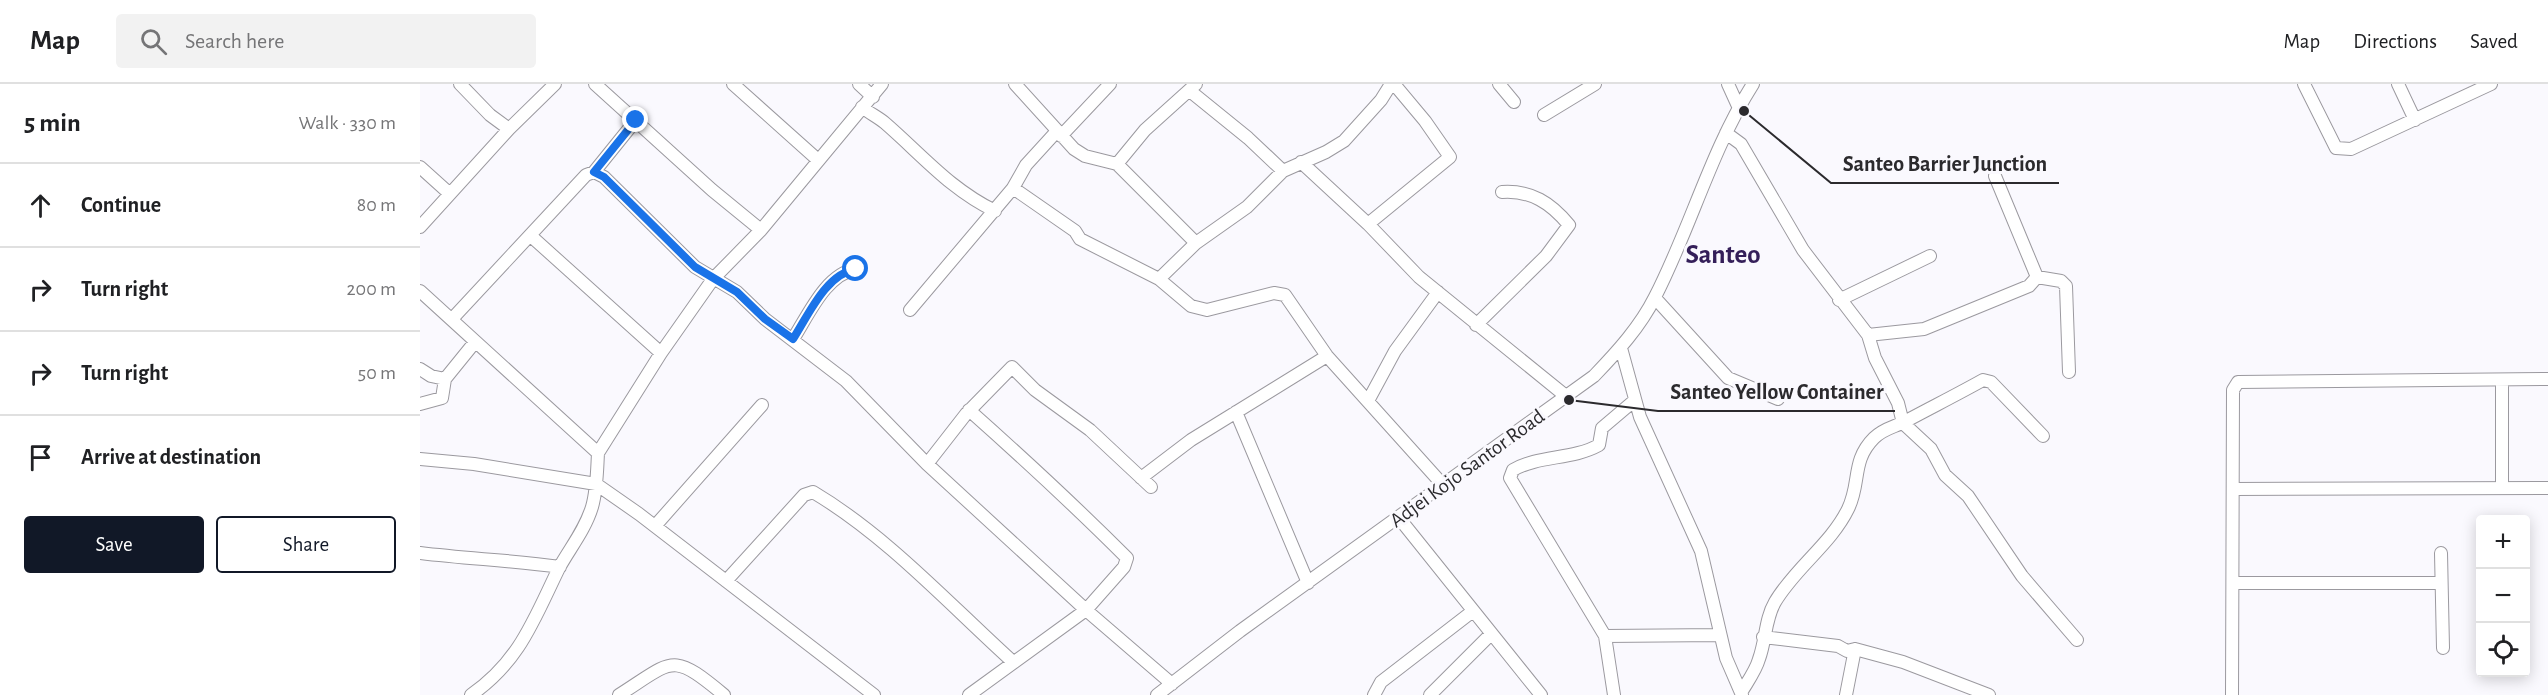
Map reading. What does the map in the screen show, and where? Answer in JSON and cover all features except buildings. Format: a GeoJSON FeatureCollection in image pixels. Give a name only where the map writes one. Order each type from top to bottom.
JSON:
{"type":"FeatureCollection","features":[{"type":"Feature","properties":{"kind":"street"},"geometry":{"type":"LineString","coordinates":[[460,84],[490,115],[509,129]]}},
{"type":"Feature","properties":{"kind":"street"},"geometry":{"type":"LineString","coordinates":[[420,227],[509,129],[555,84]]}},
{"type":"Feature","properties":{"kind":"street"},"geometry":{"type":"LineString","coordinates":[[595,84],[711,190],[760,230]]}},
{"type":"Feature","properties":{"kind":"street"},"geometry":{"type":"LineString","coordinates":[[733,84],[818,160]]}},
{"type":"Feature","properties":{"kind":"street"},"geometry":{"type":"LineString","coordinates":[[859,84],[873,97]]}},
{"type":"Feature","properties":{"kind":"street"},"geometry":{"type":"LineString","coordinates":[[471,695],[507,664],[539,615],[560,567],[584,527],[596,484],[598,453],[661,353],[714,279],[760,230],[882,84]]}},
{"type":"Feature","properties":{"kind":"street"},"geometry":{"type":"LineString","coordinates":[[1015,84],[1059,134],[1085,156],[1117,164],[1196,243]]}},
{"type":"Feature","properties":{"kind":"street"},"geometry":{"type":"LineString","coordinates":[[910,310],[1013,188],[1026,165],[1110,84]]}},
{"type":"Feature","properties":{"kind":"street"},"geometry":{"type":"LineString","coordinates":[[1159,279],[1196,243],[1247,207],[1283,171],[1344,141],[1381,100],[1392,84],[1425,121],[1450,158],[1368,224]]}},
{"type":"Feature","properties":{"kind":"street"},"geometry":{"type":"LineString","coordinates":[[1499,84],[1514,102]]}},
{"type":"Feature","properties":{"kind":"street"},"geometry":{"type":"LineString","coordinates":[[1544,115],[1595,84]]}},
{"type":"Feature","properties":{"kind":"street"},"geometry":{"type":"LineString","coordinates":[[1728,84],[1738,106]]}},
{"type":"Feature","properties":{"kind":"street","name":"Adjei Kojo Santor Road"},"geometry":{"type":"LineString","coordinates":[[1157,695],[1594,376],[1621,348],[1655,298],[1738,106],[1753,84]]}},
{"type":"Feature","properties":{"kind":"street"},"geometry":{"type":"LineString","coordinates":[[2304,84],[2336,148],[2351,148],[2491,84]]}},
{"type":"Feature","properties":{"kind":"street"},"geometry":{"type":"LineString","coordinates":[[2398,84],[2415,120]]}},
{"type":"Feature","properties":{"kind":"street"},"geometry":{"type":"LineString","coordinates":[[1117,164],[1145,130],[1193,87],[1283,171]]}},
{"type":"Feature","properties":{"kind":"street"},"geometry":{"type":"LineString","coordinates":[[862,107],[884,123],[964,195],[995,210]]}},
{"type":"Feature","properties":{"kind":"street"},"geometry":{"type":"LineString","coordinates":[[452,319],[532,237],[586,176],[594,172],[636,120]]}},
{"type":"Feature","properties":{"kind":"street"},"geometry":{"type":"LineString","coordinates":[[1726,133],[1742,144],[1803,250],[1868,335],[1875,358],[1898,403],[1903,423],[1930,449],[1945,474],[1968,496],[2022,576],[2077,640]]}},
{"type":"Feature","properties":{"kind":"street"},"geometry":{"type":"LineString","coordinates":[[1301,162],[1368,224],[1419,277],[1567,397]]}},
{"type":"Feature","properties":{"kind":"street"},"geometry":{"type":"LineString","coordinates":[[420,167],[450,194]]}},
{"type":"Feature","properties":{"kind":"street"},"geometry":{"type":"LineString","coordinates":[[594,172],[604,177],[695,267],[737,292],[765,319],[846,381],[927,464],[1086,610],[1172,684]]}},
{"type":"Feature","properties":{"kind":"street"},"geometry":{"type":"LineString","coordinates":[[1995,176],[2037,277]]}},
{"type":"Feature","properties":{"kind":"street"},"geometry":{"type":"LineString","coordinates":[[1013,188],[1075,231],[1080,239],[1159,279],[1197,309],[1207,310],[1274,293],[1285,295],[1327,356],[1443,485]]}},
{"type":"Feature","properties":{"kind":"street"},"geometry":{"type":"LineString","coordinates":[[1476,325],[1546,256],[1569,225],[1547,202],[1515,191],[1502,192]]}},
{"type":"Feature","properties":{"kind":"street"},"geometry":{"type":"LineString","coordinates":[[532,237],[661,353]]}},
{"type":"Feature","properties":{"kind":"street"},"geometry":{"type":"LineString","coordinates":[[1839,300],[1930,256]]}},
{"type":"Feature","properties":{"kind":"street"},"geometry":{"type":"LineString","coordinates":[[793,339],[832,281],[843,271],[856,269]]}},
{"type":"Feature","properties":{"kind":"street"},"geometry":{"type":"LineString","coordinates":[[1868,335],[1924,329],[2029,286],[2037,277]]}},
{"type":"Feature","properties":{"kind":"street"},"geometry":{"type":"LineString","coordinates":[[2037,277],[2061,281],[2066,286],[2069,372]]}},
{"type":"Feature","properties":{"kind":"street"},"geometry":{"type":"LineString","coordinates":[[420,291],[598,453]]}},
{"type":"Feature","properties":{"kind":"street"},"geometry":{"type":"LineString","coordinates":[[1368,400],[1395,351],[1438,292]]}},
{"type":"Feature","properties":{"kind":"street"},"geometry":{"type":"LineString","coordinates":[[1655,298],[1728,378],[1778,399]]}},
{"type":"Feature","properties":{"kind":"street"},"geometry":{"type":"LineString","coordinates":[[420,404],[442,398],[445,378],[475,342]]}},
{"type":"Feature","properties":{"kind":"street"},"geometry":{"type":"LineString","coordinates":[[1621,348],[1635,400],[1701,551],[1711,584],[1720,635],[1733,677],[1742,693]]}},
{"type":"Feature","properties":{"kind":"street"},"geometry":{"type":"LineString","coordinates":[[1141,478],[1191,440],[1327,356]]}},
{"type":"Feature","properties":{"kind":"street"},"geometry":{"type":"LineString","coordinates":[[927,464],[969,410],[1011,367],[1035,390],[1090,430],[1151,487]]}},
{"type":"Feature","properties":{"kind":"street"},"geometry":{"type":"LineString","coordinates":[[420,369],[431,376],[445,378]]}},
{"type":"Feature","properties":{"kind":"street"},"geometry":{"type":"LineString","coordinates":[[2232,695],[2233,390],[2238,382],[2548,379]]}},
{"type":"Feature","properties":{"kind":"street"},"geometry":{"type":"LineString","coordinates":[[1742,693],[1760,659],[1763,637],[1775,601],[1836,528],[1853,494],[1856,466],[1862,453],[1886,428],[1903,423],[1983,380],[1991,382],[2043,436]]}},
{"type":"Feature","properties":{"kind":"street"},"geometry":{"type":"LineString","coordinates":[[2502,380],[2502,488]]}},
{"type":"Feature","properties":{"kind":"street"},"geometry":{"type":"LineString","coordinates":[[1614,695],[1605,636],[1510,478],[1513,470],[1523,464],[1587,452],[1599,445],[1602,428],[1635,400]]}},
{"type":"Feature","properties":{"kind":"street"},"geometry":{"type":"LineString","coordinates":[[655,526],[762,405]]}},
{"type":"Feature","properties":{"kind":"street"},"geometry":{"type":"LineString","coordinates":[[969,410],[1040,474],[1126,558],[1124,567],[1086,610],[969,695]]}},
{"type":"Feature","properties":{"kind":"street"},"geometry":{"type":"LineString","coordinates":[[1236,412],[1308,583]]}},
{"type":"Feature","properties":{"kind":"street"},"geometry":{"type":"LineString","coordinates":[[420,459],[474,464],[596,484],[655,526],[874,695]]}},
{"type":"Feature","properties":{"kind":"street"},"geometry":{"type":"LineString","coordinates":[[2233,489],[2548,488]]}},
{"type":"Feature","properties":{"kind":"street"},"geometry":{"type":"LineString","coordinates":[[726,581],[804,495],[813,492],[834,504],[878,540],[1013,662]]}},
{"type":"Feature","properties":{"kind":"street"},"geometry":{"type":"LineString","coordinates":[[1398,518],[1541,695]]}},
{"type":"Feature","properties":{"kind":"street"},"geometry":{"type":"LineString","coordinates":[[420,553],[560,567]]}},
{"type":"Feature","properties":{"kind":"street"},"geometry":{"type":"LineString","coordinates":[[2442,553],[2444,648]]}},
{"type":"Feature","properties":{"kind":"street"},"geometry":{"type":"LineString","coordinates":[[2234,583],[2442,583]]}},
{"type":"Feature","properties":{"kind":"street"},"geometry":{"type":"LineString","coordinates":[[1374,695],[1380,682],[1473,611]]}},
{"type":"Feature","properties":{"kind":"street"},"geometry":{"type":"LineString","coordinates":[[1430,695],[1491,634]]}},
{"type":"Feature","properties":{"kind":"street"},"geometry":{"type":"LineString","coordinates":[[1605,636],[1720,635]]}},
{"type":"Feature","properties":{"kind":"street"},"geometry":{"type":"LineString","coordinates":[[1763,637],[1833,645],[1847,651],[1855,649],[1904,662],[1989,695]]}},
{"type":"Feature","properties":{"kind":"street"},"geometry":{"type":"LineString","coordinates":[[1846,695],[1855,649]]}},
{"type":"Feature","properties":{"kind":"street"},"geometry":{"type":"LineString","coordinates":[[619,695],[659,669],[675,663],[686,666],[724,695]]}},
{"type":"Feature","properties":{"kind":"place","name":"Santeo Barrier Junction"},"geometry":{"type":"Point","coordinates":[1744,111]}},
{"type":"Feature","properties":{"kind":"place","name":"Santeo Yellow Container"},"geometry":{"type":"Point","coordinates":[1569,400]}},
{"type":"Feature","properties":{"kind":"district","name":"Santeo"},"geometry":{"type":"Point","coordinates":[1723,254]}},
{"type":"Feature","properties":{"kind":"route"},"geometry":{"type":"LineString","coordinates":[[636,120],[594,172],[604,177],[695,267],[737,292],[765,319],[793,339],[832,281],[843,271],[856,269]]}}]}
